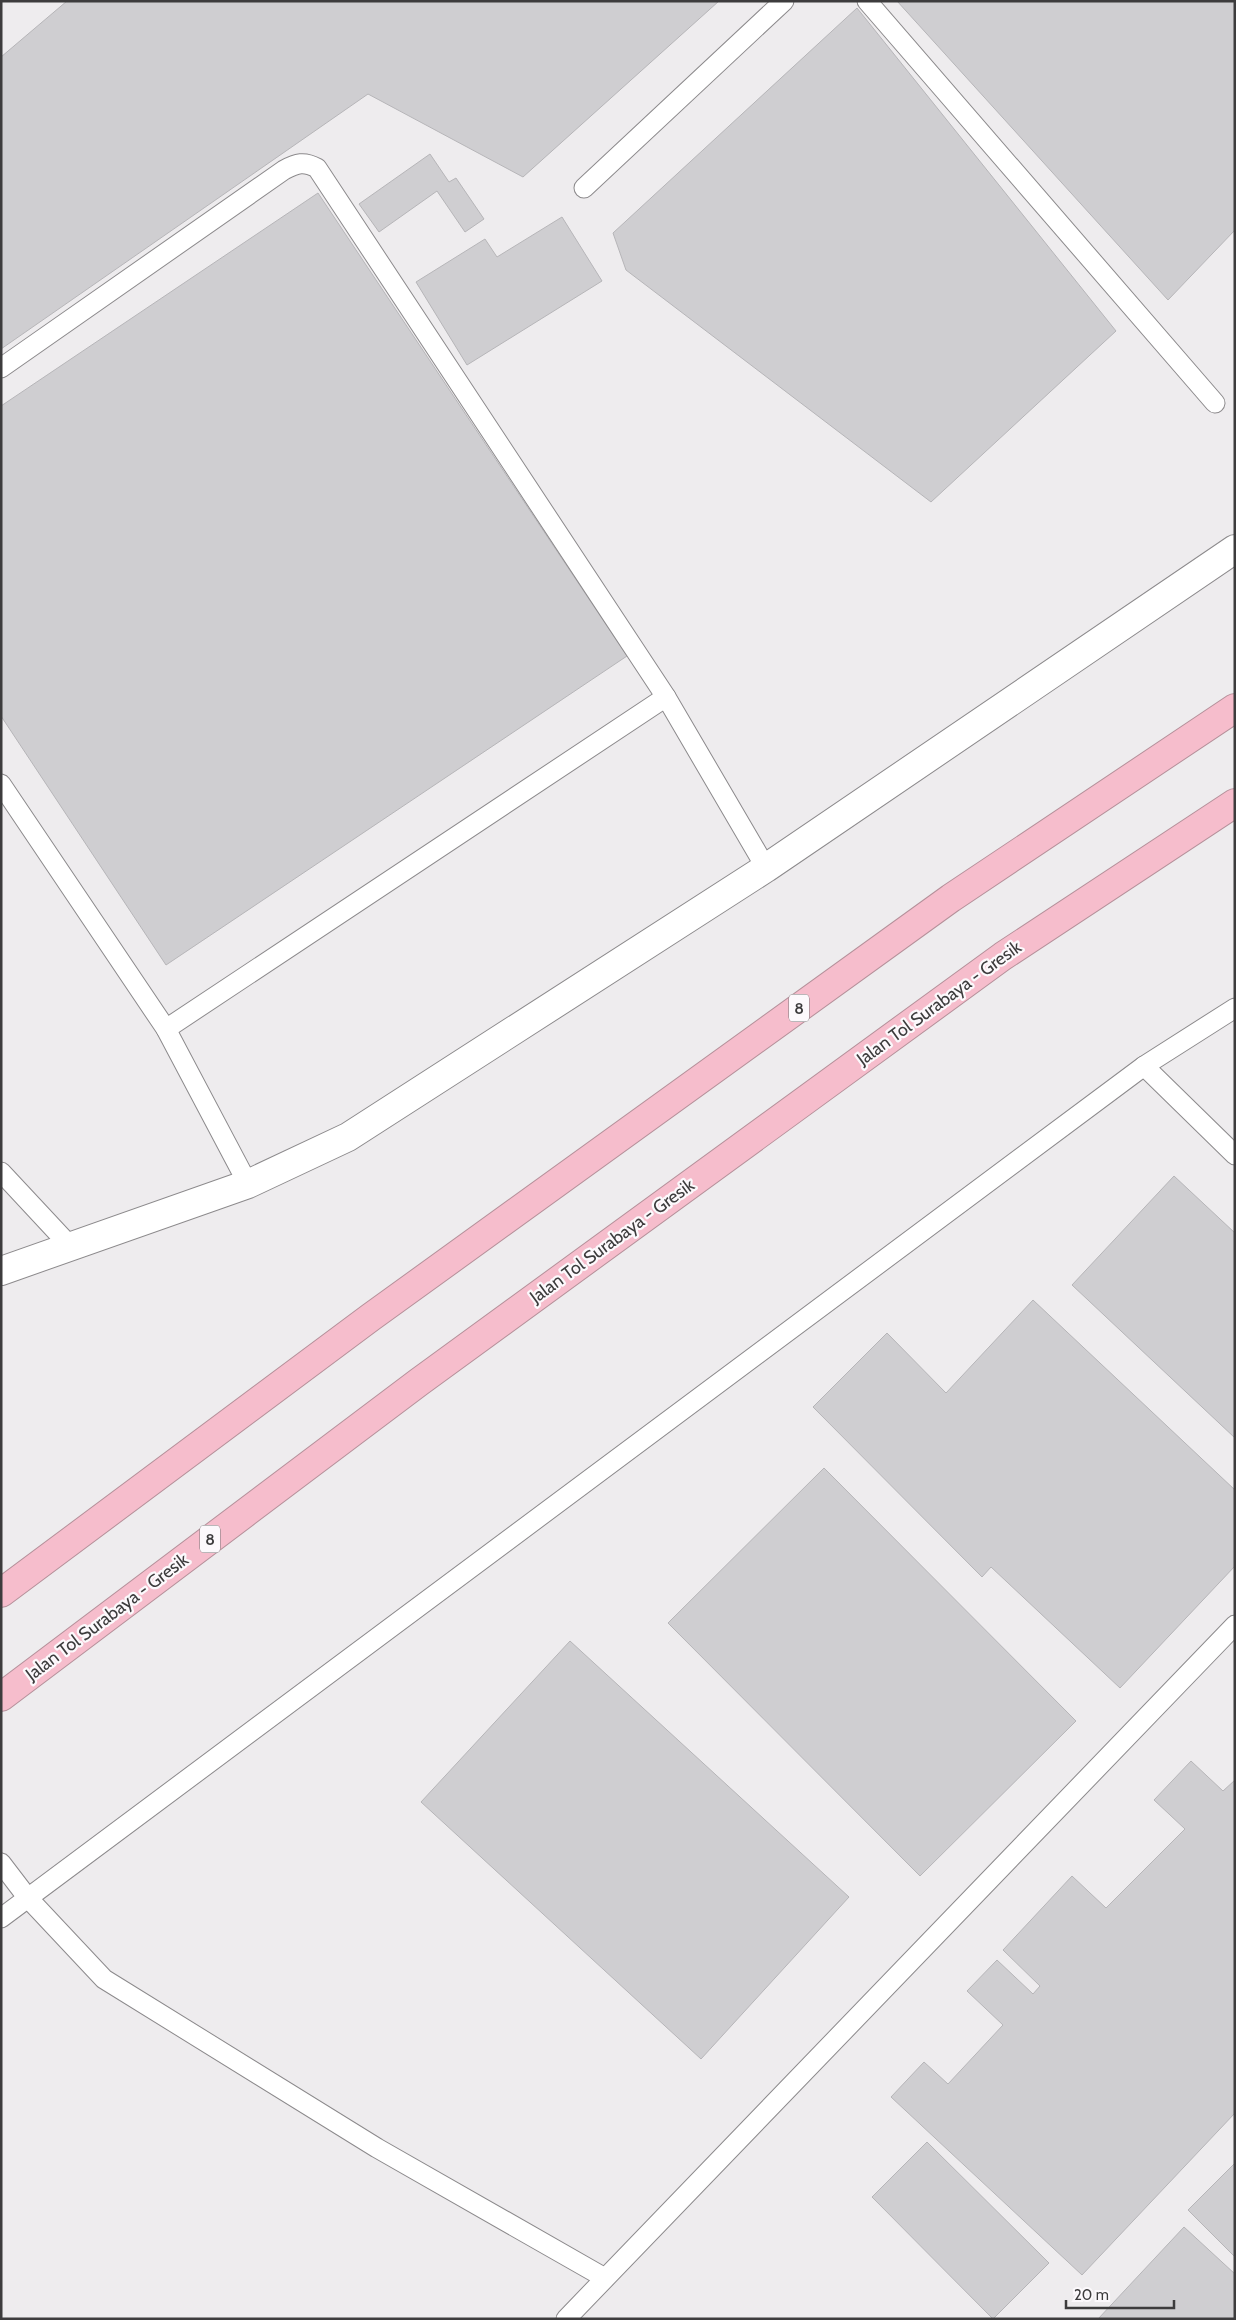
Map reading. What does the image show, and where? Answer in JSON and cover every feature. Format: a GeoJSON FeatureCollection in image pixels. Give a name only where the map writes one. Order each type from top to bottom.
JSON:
{"type":"FeatureCollection","features":[{"type":"Feature","properties":{"kind":"highway","name":"8"},"geometry":{"type":"LineString","coordinates":[[1,1593],[371,1317],[951,898],[1235,708]]}},
{"type":"Feature","properties":{"kind":"highway","name":"Jalan Tol Surabaya - Gresik"},"geometry":{"type":"LineString","coordinates":[[1,1696],[419,1382],[1003,956],[1235,803]]}},
{"type":"Feature","properties":{"kind":"street"},"geometry":{"type":"LineString","coordinates":[[1,1271],[248,1184],[348,1137],[766,868],[1235,549]]}},
{"type":"Feature","properties":{"kind":"lane"},"geometry":{"type":"LineString","coordinates":[[584,188],[784,1]]}},
{"type":"Feature","properties":{"kind":"lane"},"geometry":{"type":"LineString","coordinates":[[867,1],[1215,403]]}},
{"type":"Feature","properties":{"kind":"lane"},"geometry":{"type":"LineString","coordinates":[[1,368],[284,170],[295,164],[310,164],[322,174],[666,697],[766,868]]}},
{"type":"Feature","properties":{"kind":"lane"},"geometry":{"type":"LineString","coordinates":[[166,1029],[666,697]]}},
{"type":"Feature","properties":{"kind":"lane"},"geometry":{"type":"LineString","coordinates":[[1,784],[166,1029],[248,1184]]}},
{"type":"Feature","properties":{"kind":"lane"},"geometry":{"type":"LineString","coordinates":[[1,1918],[1144,1066],[1235,1008]]}},
{"type":"Feature","properties":{"kind":"lane"},"geometry":{"type":"LineString","coordinates":[[1144,1066],[1235,1155]]}},
{"type":"Feature","properties":{"kind":"lane"},"geometry":{"type":"LineString","coordinates":[[1,1172],[70,1246]]}},
{"type":"Feature","properties":{"kind":"lane"},"geometry":{"type":"LineString","coordinates":[[566,2319],[1235,1625]]}},
{"type":"Feature","properties":{"kind":"lane"},"geometry":{"type":"LineString","coordinates":[[1,1863],[27,1897],[104,1979],[377,2148],[605,2278]]}},
{"type":"Feature","properties":{"kind":"building"},"geometry":{"type":"Polygon","coordinates":[[[67,1],[719,1],[523,177],[368,94],[1,349],[1,57],[67,1]]]}},
{"type":"Feature","properties":{"kind":"building"},"geometry":{"type":"Polygon","coordinates":[[[897,1],[1235,1],[1235,230],[1168,300],[897,1]]]}},
{"type":"Feature","properties":{"kind":"building"},"geometry":{"type":"Polygon","coordinates":[[[857,8],[1116,331],[931,502],[626,270],[613,233],[857,8]]]}},
{"type":"Feature","properties":{"kind":"building"},"geometry":{"type":"Polygon","coordinates":[[[430,154],[449,182],[456,178],[484,219],[465,232],[437,191],[379,232],[359,204],[430,154]]]}},
{"type":"Feature","properties":{"kind":"building"},"geometry":{"type":"Polygon","coordinates":[[[318,193],[627,656],[166,965],[1,716],[1,406],[318,193]]]}},
{"type":"Feature","properties":{"kind":"building"},"geometry":{"type":"Polygon","coordinates":[[[562,217],[602,281],[467,365],[416,282],[485,239],[497,257],[562,217]]]}},
{"type":"Feature","properties":{"kind":"building"},"geometry":{"type":"Polygon","coordinates":[[[1174,1176],[1235,1233],[1235,1438],[1072,1285],[1174,1176]]]}},
{"type":"Feature","properties":{"kind":"building"},"geometry":{"type":"Polygon","coordinates":[[[1033,1300],[1235,1490],[1235,1566],[1120,1688],[991,1567],[982,1577],[813,1407],[887,1333],[946,1393],[1033,1300]]]}},
{"type":"Feature","properties":{"kind":"building"},"geometry":{"type":"Polygon","coordinates":[[[824,1468],[1076,1721],[920,1876],[668,1623],[824,1468]]]}},
{"type":"Feature","properties":{"kind":"building"},"geometry":{"type":"Polygon","coordinates":[[[570,1641],[849,1897],[701,2059],[421,1802],[570,1641]]]}},
{"type":"Feature","properties":{"kind":"building"},"geometry":{"type":"Polygon","coordinates":[[[1191,1761],[1223,1791],[1235,1780],[1235,2113],[1082,2275],[891,2097],[924,2062],[948,2084],[1003,2025],[967,1991],[997,1960],[1033,1994],[1040,1986],[1003,1950],[1072,1876],[1106,1908],[1185,1829],[1154,1800],[1191,1761]]]}},
{"type":"Feature","properties":{"kind":"building"},"geometry":{"type":"Polygon","coordinates":[[[927,2142],[1049,2263],[993,2319],[872,2197],[927,2142]]]}},
{"type":"Feature","properties":{"kind":"building"},"geometry":{"type":"Polygon","coordinates":[[[1235,2163],[1235,2257],[1188,2210],[1235,2163]]]}},
{"type":"Feature","properties":{"kind":"building"},"geometry":{"type":"Polygon","coordinates":[[[1184,2227],[1235,2274],[1235,2319],[1098,2319],[1184,2227]]]}}]}
